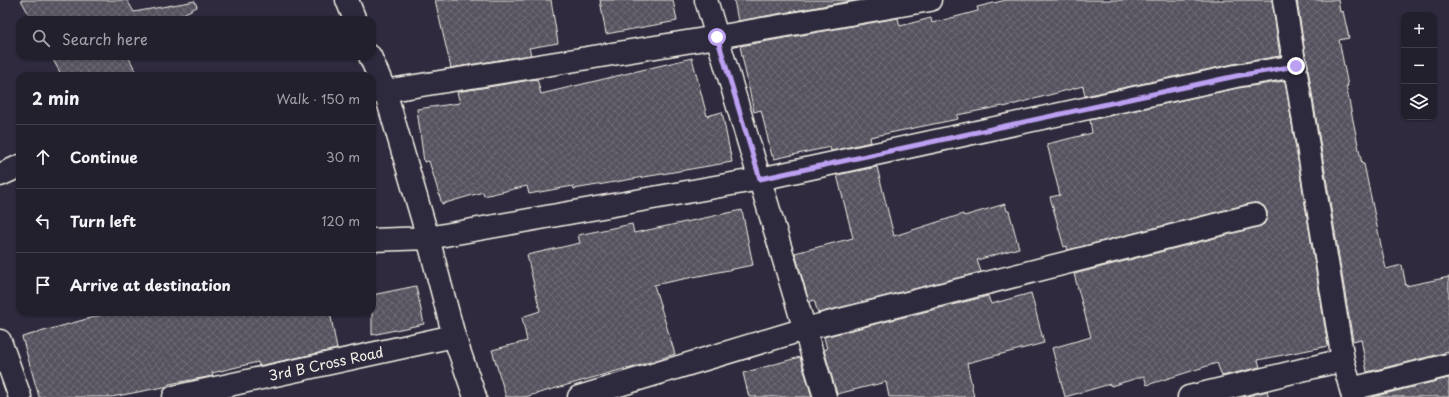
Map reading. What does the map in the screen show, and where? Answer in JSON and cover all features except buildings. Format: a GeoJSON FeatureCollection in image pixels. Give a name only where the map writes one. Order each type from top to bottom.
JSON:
{"type":"FeatureCollection","features":[{"type":"Feature","properties":{"kind":"street"},"geometry":{"type":"LineString","coordinates":[[347,0],[353,16]]}},
{"type":"Feature","properties":{"kind":"street"},"geometry":{"type":"LineString","coordinates":[[706,0],[825,397]]}},
{"type":"Feature","properties":{"kind":"street"},"geometry":{"type":"LineString","coordinates":[[379,92],[717,37],[930,0]]}},
{"type":"Feature","properties":{"kind":"street"},"geometry":{"type":"LineString","coordinates":[[1284,0],[1344,360],[1352,393],[1449,365]]}},
{"type":"Feature","properties":{"kind":"street"},"geometry":{"type":"LineString","coordinates":[[371,60],[374,72]]}},
{"type":"Feature","properties":{"kind":"street"},"geometry":{"type":"LineString","coordinates":[[376,240],[428,238],[760,179],[1236,76],[1296,66]]}},
{"type":"Feature","properties":{"kind":"street"},"geometry":{"type":"LineString","coordinates":[[376,80],[428,238],[454,336],[475,397]]}},
{"type":"Feature","properties":{"kind":"street"},"geometry":{"type":"LineString","coordinates":[[0,175],[16,168]]}},
{"type":"Feature","properties":{"kind":"street"},"geometry":{"type":"LineString","coordinates":[[579,397],[805,329],[1255,215]]}},
{"type":"Feature","properties":{"kind":"street","name":"3rd B Cross Road"},"geometry":{"type":"LineString","coordinates":[[174,397],[454,336]]}},
{"type":"Feature","properties":{"kind":"street"},"geometry":{"type":"LineString","coordinates":[[0,341],[20,397]]}},
{"type":"Feature","properties":{"kind":"street"},"geometry":{"type":"LineString","coordinates":[[1189,397],[1344,360]]}},
{"type":"Feature","properties":{"kind":"route"},"geometry":{"type":"LineString","coordinates":[[717,37],[760,179],[1236,76],[1296,66]]}}]}
